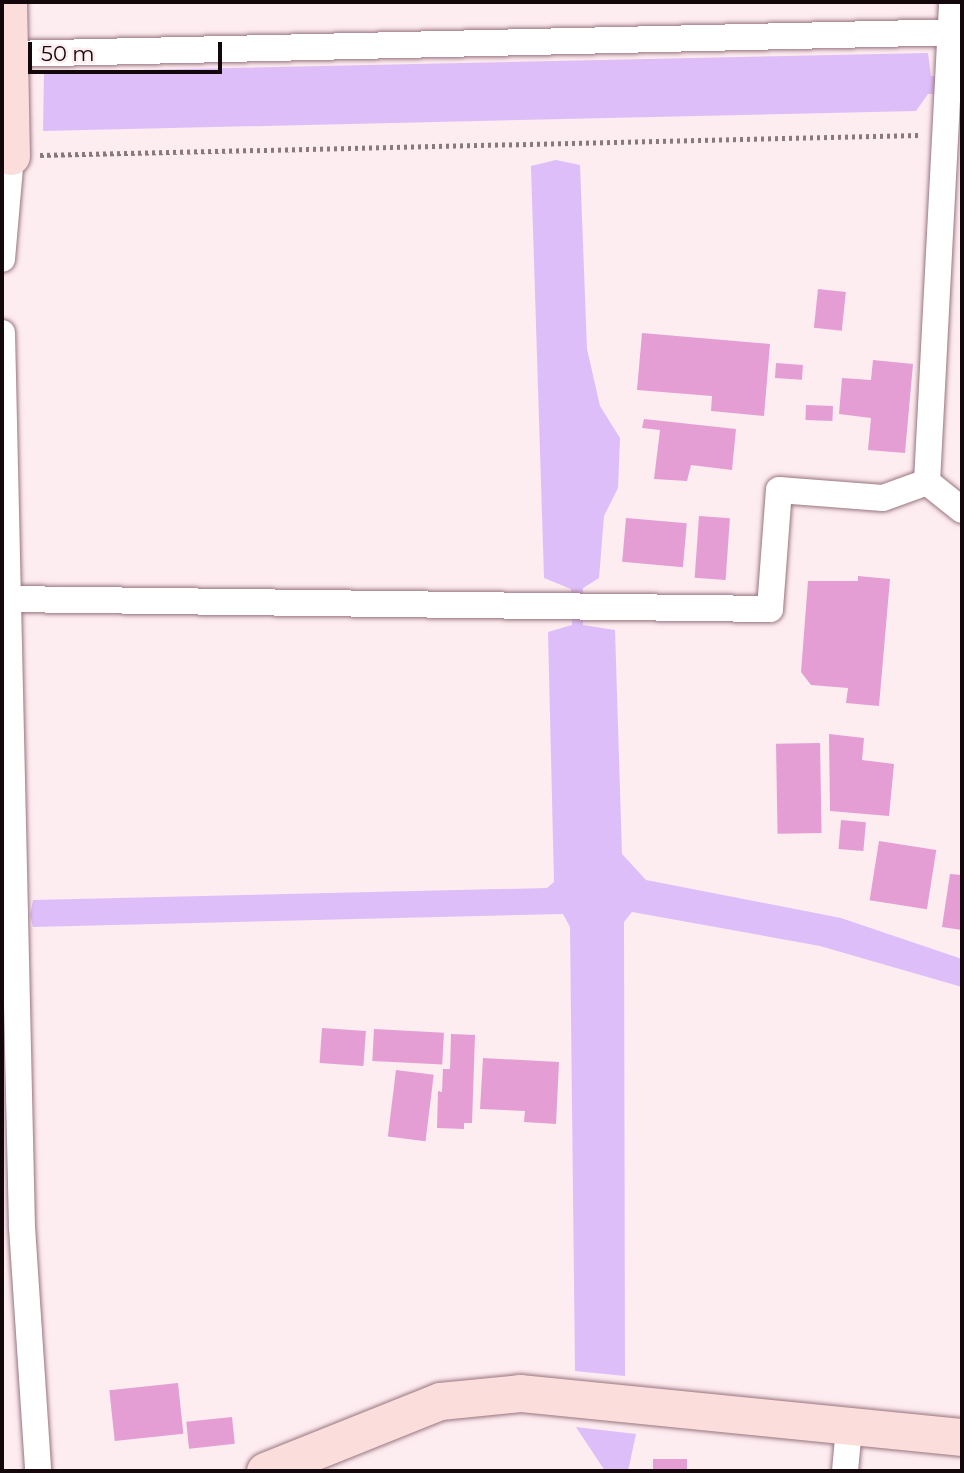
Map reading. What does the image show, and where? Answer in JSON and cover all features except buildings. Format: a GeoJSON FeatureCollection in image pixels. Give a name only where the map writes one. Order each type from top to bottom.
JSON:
{"type":"FeatureCollection","features":[{"type":"Feature","properties":{"kind":"street"},"geometry":{"type":"LineString","coordinates":[[2,259],[11,156],[8,2]]}},
{"type":"Feature","properties":{"kind":"street"},"geometry":{"type":"LineString","coordinates":[[927,482],[951,86],[958,32],[952,2]]}},
{"type":"Feature","properties":{"kind":"street"},"geometry":{"type":"LineString","coordinates":[[9,54],[958,32]]}},
{"type":"Feature","properties":{"kind":"street"},"geometry":{"type":"LineString","coordinates":[[2,333],[22,1227],[38,1471]]}},
{"type":"Feature","properties":{"kind":"street"},"geometry":{"type":"LineString","coordinates":[[927,482],[962,510]]}},
{"type":"Feature","properties":{"kind":"street"},"geometry":{"type":"LineString","coordinates":[[7,599],[770,609],[779,490],[883,498],[927,482]]}},
{"type":"Feature","properties":{"kind":"street"},"geometry":{"type":"LineString","coordinates":[[267,1471],[440,1401],[520,1393],[849,1428],[962,1437]]}},
{"type":"Feature","properties":{"kind":"street"},"geometry":{"type":"LineString","coordinates":[[845,1471],[849,1428]]}},
{"type":"Feature","properties":{"kind":"path"},"geometry":{"type":"LineString","coordinates":[[11,156],[949,134]]}},
{"type":"Feature","properties":{"kind":"shaded area"},"geometry":{"type":"Polygon","coordinates":[[[928,53],[931,76],[962,79],[962,94],[928,94],[916,111],[43,131],[44,72],[928,53]]]}},
{"type":"Feature","properties":{"kind":"shaded area"},"geometry":{"type":"Polygon","coordinates":[[[556,160],[580,165],[587,349],[600,406],[620,438],[618,488],[604,516],[599,578],[583,588],[583,625],[615,630],[622,854],[646,880],[841,918],[962,959],[962,987],[820,946],[632,912],[624,922],[625,1376],[575,1371],[570,927],[563,914],[33,927],[30,915],[33,900],[547,888],[554,882],[548,632],[572,625],[571,589],[544,578],[531,166],[556,160]]]}},
{"type":"Feature","properties":{"kind":"shaded area"},"geometry":{"type":"Polygon","coordinates":[[[576,1427],[636,1434],[628,1471],[605,1471],[576,1427]]]}}]}
